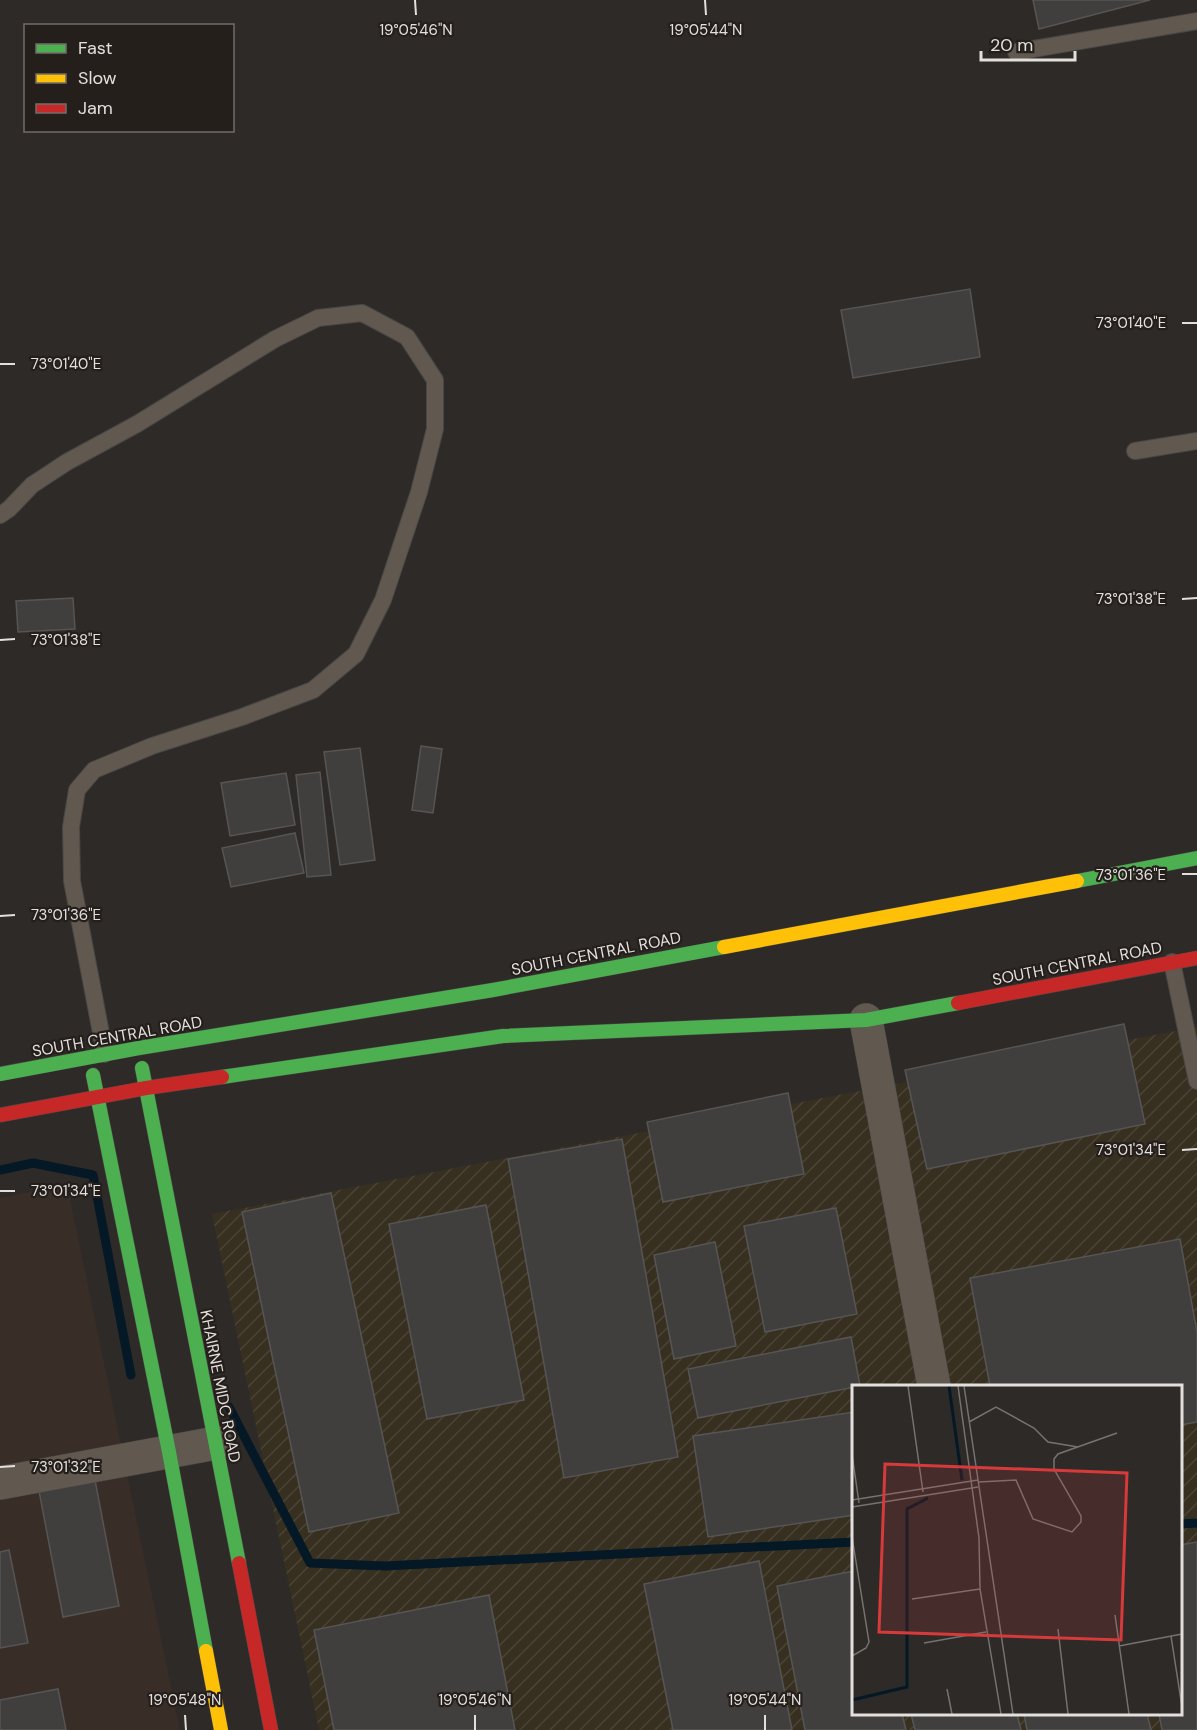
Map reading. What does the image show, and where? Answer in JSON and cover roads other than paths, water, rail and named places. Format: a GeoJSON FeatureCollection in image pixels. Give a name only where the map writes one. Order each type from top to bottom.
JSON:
{"type":"FeatureCollection","features":[{"type":"Feature","properties":{"kind":"main road","name":"SOUTH CENTRAL ROAD"},"geometry":{"type":"LineString","coordinates":[[0,1074],[97,1055],[493,990],[1197,858]]}},
{"type":"Feature","properties":{"kind":"main road","name":"SOUTH CENTRAL ROAD"},"geometry":{"type":"LineString","coordinates":[[0,1115],[146,1088],[503,1036],[866,1020],[1197,958]]}},
{"type":"Feature","properties":{"kind":"main road","name":"KHAIRNE MIDC ROAD"},"geometry":{"type":"LineString","coordinates":[[139,1048],[271,1730]]}},
{"type":"Feature","properties":{"kind":"main road"},"geometry":{"type":"LineString","coordinates":[[97,1055],[97,1096],[169,1452],[221,1730]]}},
{"type":"Feature","properties":{"kind":"street"},"geometry":{"type":"LineString","coordinates":[[866,1020],[934,1385]]}},
{"type":"Feature","properties":{"kind":"street"},"geometry":{"type":"LineString","coordinates":[[0,1483],[216,1443]]}},
{"type":"Feature","properties":{"kind":"lane"},"geometry":{"type":"LineString","coordinates":[[1016,52],[1197,21]]}},
{"type":"Feature","properties":{"kind":"lane"},"geometry":{"type":"LineString","coordinates":[[0,515],[32,485],[68,462],[137,424],[275,339],[318,318],[362,313],[407,337],[435,380],[435,429],[419,492],[383,600],[356,654],[314,690],[242,717],[152,746],[94,770],[77,790],[71,827],[72,881],[97,1055]]}},
{"type":"Feature","properties":{"kind":"lane"},"geometry":{"type":"LineString","coordinates":[[1135,451],[1197,441]]}},
{"type":"Feature","properties":{"kind":"lane"},"geometry":{"type":"LineString","coordinates":[[1172,962],[1197,1081]]}},
{"type":"Feature","properties":{"kind":"waterway"},"geometry":{"type":"LineString","coordinates":[[0,1170],[33,1163],[93,1175],[131,1375]]}},
{"type":"Feature","properties":{"kind":"waterway"},"geometry":{"type":"LineString","coordinates":[[229,1407],[310,1563],[385,1566],[852,1542]]}},
{"type":"Feature","properties":{"kind":"waterway"},"geometry":{"type":"LineString","coordinates":[[1182,1524],[1197,1523]]}}]}
